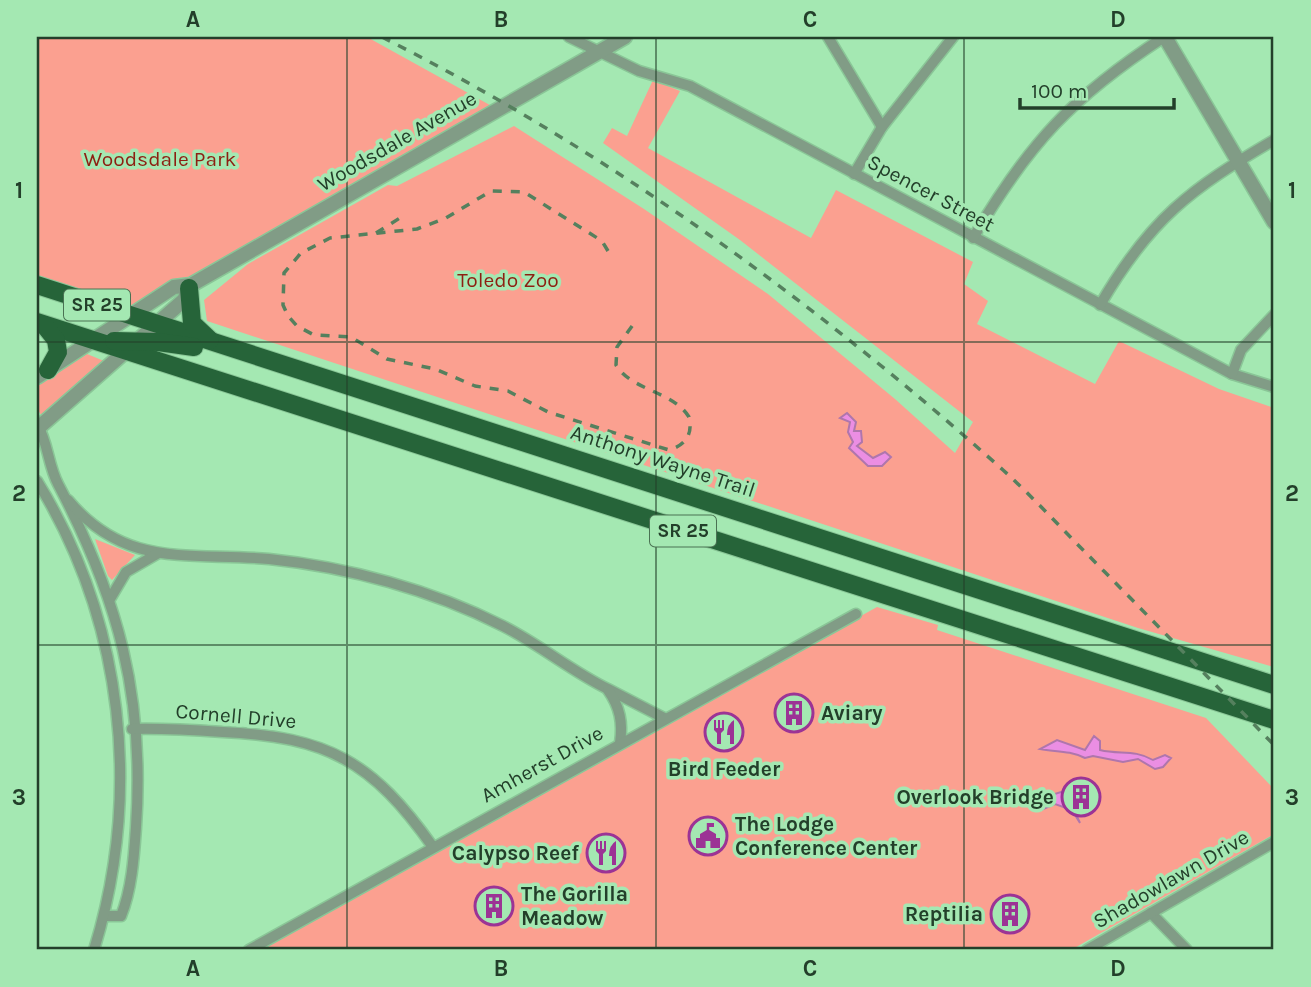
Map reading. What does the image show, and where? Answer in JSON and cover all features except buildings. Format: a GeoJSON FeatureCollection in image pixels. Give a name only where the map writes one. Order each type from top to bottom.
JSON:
{"type":"FeatureCollection","features":[{"type":"Feature","properties":{"kind":"highway","name":"Anthony Wayne Trail"},"geometry":{"type":"LineString","coordinates":[[37,285],[156,326],[648,480],[1274,685]]}},
{"type":"Feature","properties":{"kind":"highway"},"geometry":{"type":"LineString","coordinates":[[190,286],[192,323],[216,345]]}},
{"type":"Feature","properties":{"kind":"highway"},"geometry":{"type":"LineString","coordinates":[[40,323],[56,340],[58,352],[43,374]]}},
{"type":"Feature","properties":{"kind":"highway","name":"SR 25"},"geometry":{"type":"LineString","coordinates":[[40,323],[93,340],[132,346],[1274,720]]}},
{"type":"Feature","properties":{"kind":"highway"},"geometry":{"type":"LineString","coordinates":[[132,346],[194,348],[261,369],[309,373]]}},
{"type":"Feature","properties":{"kind":"street","name":"Spencer Street"},"geometry":{"type":"LineString","coordinates":[[569,37],[639,71],[690,86],[1232,374],[1274,387]]}},
{"type":"Feature","properties":{"kind":"street","name":"Woodsdale Avenue"},"geometry":{"type":"LineString","coordinates":[[43,374],[129,315],[174,288],[190,286],[625,37]]}},
{"type":"Feature","properties":{"kind":"street"},"geometry":{"type":"LineString","coordinates":[[828,37],[882,127]]}},
{"type":"Feature","properties":{"kind":"street"},"geometry":{"type":"LineString","coordinates":[[854,174],[882,127],[953,37]]}},
{"type":"Feature","properties":{"kind":"street"},"geometry":{"type":"LineString","coordinates":[[973,238],[1002,188],[1046,131],[1075,101],[1114,69],[1165,37],[1274,222]]}},
{"type":"Feature","properties":{"kind":"street"},"geometry":{"type":"LineString","coordinates":[[1100,305],[1129,256],[1166,214],[1200,184],[1274,140]]}},
{"type":"Feature","properties":{"kind":"street","name":"Woodsdale Avenue"},"geometry":{"type":"LineString","coordinates":[[38,427],[156,326],[184,300],[190,286]]}},
{"type":"Feature","properties":{"kind":"street"},"geometry":{"type":"LineString","coordinates":[[1232,374],[1241,350],[1274,315]]}},
{"type":"Feature","properties":{"kind":"street"},"geometry":{"type":"LineString","coordinates":[[38,427],[49,461],[89,541],[110,599],[124,650],[136,729],[138,789],[129,881],[121,916],[105,916]]}},
{"type":"Feature","properties":{"kind":"street"},"geometry":{"type":"LineString","coordinates":[[37,481],[73,548],[94,605],[107,656],[119,729],[120,820],[105,916],[94,950]]}},
{"type":"Feature","properties":{"kind":"street"},"geometry":{"type":"LineString","coordinates":[[49,501],[66,497]]}},
{"type":"Feature","properties":{"kind":"street"},"geometry":{"type":"LineString","coordinates":[[66,497],[91,526],[130,546],[159,553],[271,560],[409,587],[504,626],[608,690],[664,718]]}},
{"type":"Feature","properties":{"kind":"street"},"geometry":{"type":"LineString","coordinates":[[94,605],[110,599],[126,572],[146,558],[159,553]]}},
{"type":"Feature","properties":{"kind":"street","name":"Amherst Drive"},"geometry":{"type":"LineString","coordinates":[[249,950],[856,614]]}},
{"type":"Feature","properties":{"kind":"street"},"geometry":{"type":"LineString","coordinates":[[608,690],[619,709],[622,730],[620,743]]}},
{"type":"Feature","properties":{"kind":"street","name":"Cornell Drive"},"geometry":{"type":"LineString","coordinates":[[119,729],[273,734],[308,741],[342,756],[374,779],[407,810],[433,847]]}},
{"type":"Feature","properties":{"kind":"street","name":"Shadowlawn Drive"},"geometry":{"type":"LineString","coordinates":[[1087,950],[1274,842]]}},
{"type":"Feature","properties":{"kind":"street"},"geometry":{"type":"LineString","coordinates":[[1150,914],[1187,950]]}},
{"type":"Feature","properties":{"kind":"green space","name":"Woodsdale Park"},"geometry":{"type":"Polygon","coordinates":[[[37,37],[367,37],[497,109],[129,315],[37,286],[37,37]]]}},
{"type":"Feature","properties":{"kind":"green space","name":"Toledo Zoo"},"geometry":{"type":"Polygon","coordinates":[[[653,80],[680,91],[648,148],[811,238],[836,190],[973,262],[964,284],[988,301],[977,324],[1095,384],[1119,341],[1219,389],[1274,408],[1274,667],[1138,628],[207,321],[204,300],[248,264],[388,185],[397,186],[514,126],[644,209],[768,294],[895,399],[955,453],[973,422],[740,240],[603,143],[612,128],[627,136],[653,80]]]}},
{"type":"Feature","properties":{"kind":"green space"},"geometry":{"type":"Polygon","coordinates":[[[87,354],[104,361],[42,416],[37,409],[37,386],[87,354]]]}},
{"type":"Feature","properties":{"kind":"green space"},"geometry":{"type":"Polygon","coordinates":[[[95,539],[135,555],[112,580],[108,576],[95,539]]]}},
{"type":"Feature","properties":{"kind":"green space"},"geometry":{"type":"Polygon","coordinates":[[[877,607],[938,625],[937,630],[1206,718],[1274,789],[1274,834],[1071,950],[261,950],[877,607]]]}},
{"type":"Feature","properties":{"kind":"shaded area"},"geometry":{"type":"Polygon","coordinates":[[[847,413],[856,422],[854,431],[861,431],[862,442],[857,446],[873,458],[885,452],[891,457],[882,466],[868,466],[849,448],[853,442],[848,432],[850,422],[840,418],[847,413]]]}},
{"type":"Feature","properties":{"kind":"shaded area"},"geometry":{"type":"Polygon","coordinates":[[[1094,736],[1100,741],[1100,750],[1140,754],[1153,760],[1165,755],[1171,758],[1163,767],[1155,769],[1138,759],[1123,762],[1040,749],[1057,740],[1085,750],[1094,736]]]}},
{"type":"Feature","properties":{"kind":"shaded area"},"geometry":{"type":"Polygon","coordinates":[[[1064,791],[1075,799],[1073,808],[1080,823],[1072,810],[1055,804],[1041,810],[1042,798],[1064,791]]]}},
{"type":"Feature","properties":{"kind":"railway"},"geometry":{"type":"LineString","coordinates":[[382,37],[548,129],[628,180],[707,233],[858,347],[1014,480],[1274,745]]}},
{"type":"Feature","properties":{"kind":"railway"},"geometry":{"type":"LineString","coordinates":[[608,251],[602,241],[524,192],[491,191],[446,218],[417,229],[330,238],[301,253],[284,273],[283,305],[297,326],[314,335],[351,337],[387,359],[435,369],[475,386],[508,391],[548,412],[669,450],[687,438],[690,429],[689,417],[682,408],[632,380],[616,365],[617,347],[635,322]]}},
{"type":"Feature","properties":{"kind":"railway"},"geometry":{"type":"LineString","coordinates":[[376,233],[403,216]]}},
{"type":"Feature","properties":{"kind":"place","name":"Aviary"},"geometry":{"type":"Point","coordinates":[794,713]}},
{"type":"Feature","properties":{"kind":"place","name":"Bird Feeder"},"geometry":{"type":"Point","coordinates":[724,732]}},
{"type":"Feature","properties":{"kind":"place","name":"Overlook Bridge"},"geometry":{"type":"Point","coordinates":[1081,797]}},
{"type":"Feature","properties":{"kind":"place","name":"The Lodge Conference Center"},"geometry":{"type":"Point","coordinates":[708,836]}},
{"type":"Feature","properties":{"kind":"place","name":"Calypso Reef"},"geometry":{"type":"Point","coordinates":[606,853]}},
{"type":"Feature","properties":{"kind":"place","name":"The Gorilla Meadow"},"geometry":{"type":"Point","coordinates":[494,906]}},
{"type":"Feature","properties":{"kind":"place","name":"Reptilia"},"geometry":{"type":"Point","coordinates":[1010,914]}}]}
